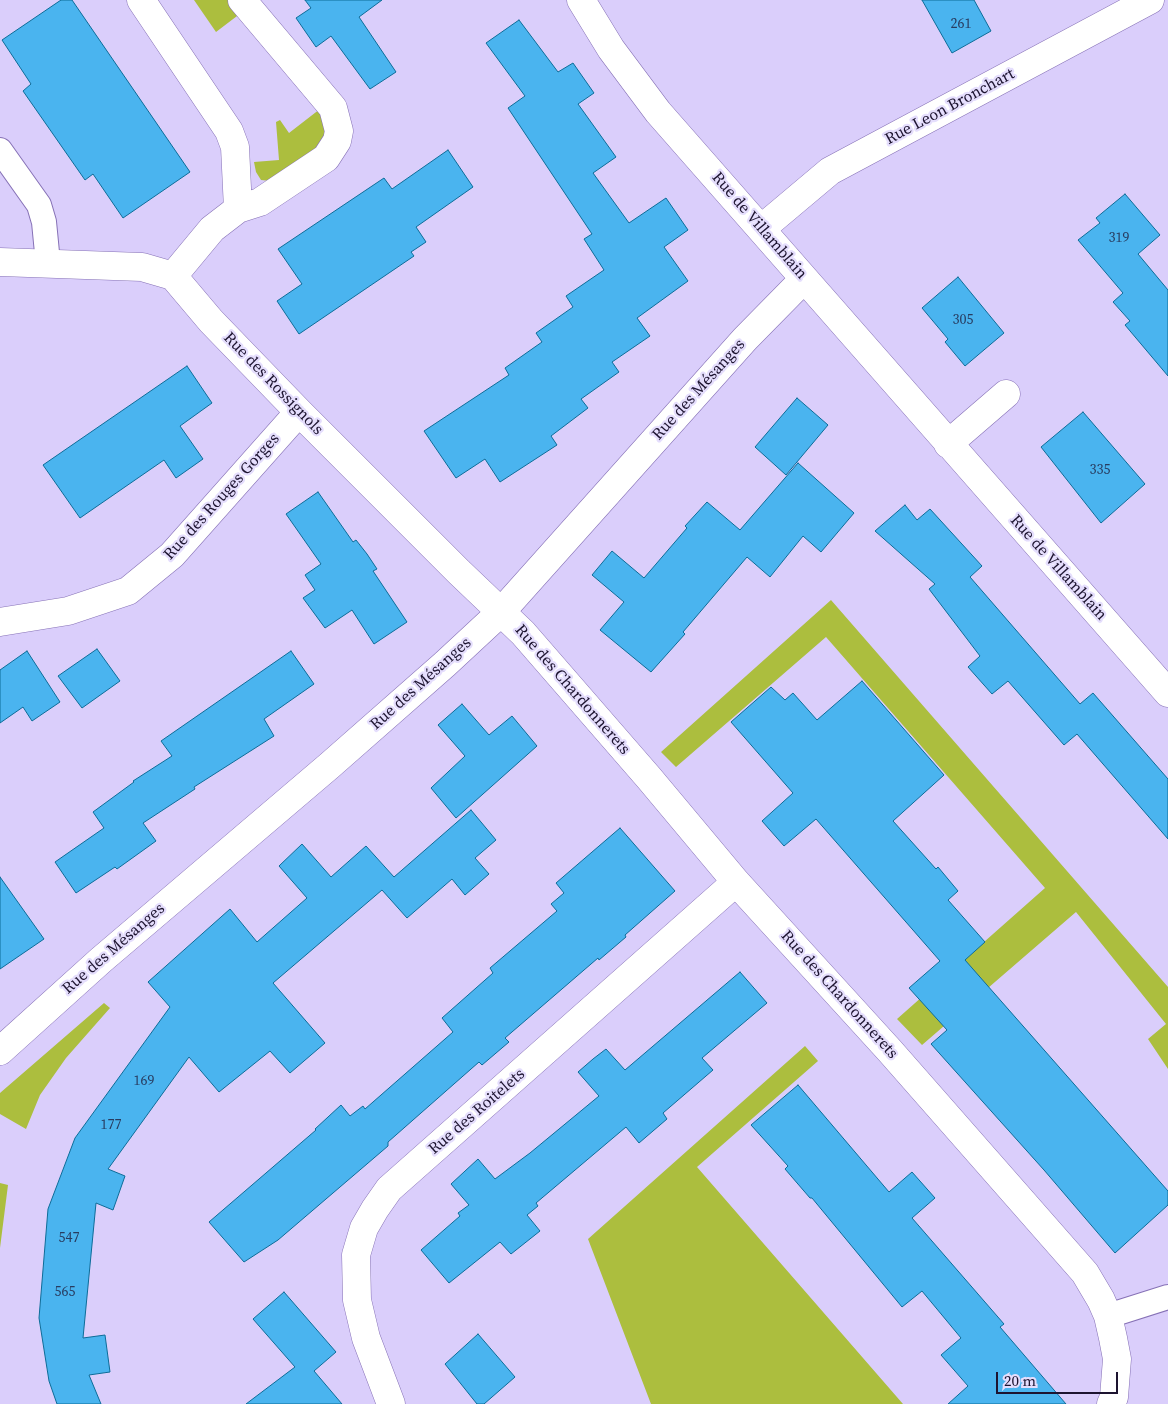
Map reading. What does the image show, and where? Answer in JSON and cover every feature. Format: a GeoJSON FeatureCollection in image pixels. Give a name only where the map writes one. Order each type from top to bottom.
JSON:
{"type":"FeatureCollection","features":[{"type":"Feature","properties":{"kind":"street"},"geometry":{"type":"LineString","coordinates":[[141,0],[229,131],[235,147],[238,209]]}},
{"type":"Feature","properties":{"kind":"street"},"geometry":{"type":"LineString","coordinates":[[0,262],[142,267],[174,276],[212,229],[238,209],[260,202],[326,158],[337,141],[339,131],[333,108],[242,0]]}},
{"type":"Feature","properties":{"kind":"street","name":"Rue de Villamblain"},"geometry":{"type":"LineString","coordinates":[[580,0],[611,49],[658,112],[1168,693]]}},
{"type":"Feature","properties":{"kind":"street","name":"Rue Leon Bronchart"},"geometry":{"type":"LineString","coordinates":[[761,229],[830,171],[1150,0]]}},
{"type":"Feature","properties":{"kind":"street","name":"Rue des Rossignols"},"geometry":{"type":"LineString","coordinates":[[174,276],[212,321],[299,412],[501,612]]}},
{"type":"Feature","properties":{"kind":"street","name":"Rue des Mésanges"},"geometry":{"type":"LineString","coordinates":[[0,1051],[101,960],[445,664],[501,612],[745,339],[804,279]]}},
{"type":"Feature","properties":{"kind":"street"},"geometry":{"type":"LineString","coordinates":[[948,444],[1006,394]]}},
{"type":"Feature","properties":{"kind":"street","name":"Rue des Rouges Gorges"},"geometry":{"type":"LineString","coordinates":[[0,622],[68,611],[128,591],[172,555],[299,412]]}},
{"type":"Feature","properties":{"kind":"street","name":"Rue des Chardonnerets"},"geometry":{"type":"LineString","coordinates":[[501,612],[523,633],[736,882],[877,1036],[1085,1273],[1098,1293],[1108,1316],[1117,1359],[1114,1397],[1111,1404]]}},
{"type":"Feature","properties":{"kind":"street","name":"Rue des Roitelets"},"geometry":{"type":"LineString","coordinates":[[391,1404],[366,1338],[356,1300],[356,1255],[364,1228],[375,1209],[389,1189],[736,882]]}},
{"type":"Feature","properties":{"kind":"lane"},"geometry":{"type":"LineString","coordinates":[[0,150],[39,205],[44,222],[48,263]]}},
{"type":"Feature","properties":{"kind":"lane"},"geometry":{"type":"LineString","coordinates":[[1108,1316],[1168,1298]]}},
{"type":"Feature","properties":{"kind":"green space"},"geometry":{"type":"Polygon","coordinates":[[[194,0],[229,0],[241,13],[216,32],[194,0]]]}},
{"type":"Feature","properties":{"kind":"green space"},"geometry":{"type":"Polygon","coordinates":[[[320,109],[326,119],[324,142],[280,176],[271,181],[261,180],[256,172],[254,162],[279,160],[276,122],[280,120],[289,133],[320,109]]]}},
{"type":"Feature","properties":{"kind":"green space"},"geometry":{"type":"Polygon","coordinates":[[[831,600],[1168,987],[1168,1069],[1148,1039],[1166,1024],[1076,912],[922,1045],[897,1019],[1045,888],[826,637],[676,767],[661,752],[831,600]]]}},
{"type":"Feature","properties":{"kind":"green space"},"geometry":{"type":"Polygon","coordinates":[[[104,1003],[110,1008],[66,1058],[40,1095],[26,1129],[0,1114],[0,1093],[104,1003]]]}},
{"type":"Feature","properties":{"kind":"green space"},"geometry":{"type":"Polygon","coordinates":[[[805,1046],[818,1061],[697,1167],[903,1404],[651,1404],[588,1239],[805,1046]]]}},
{"type":"Feature","properties":{"kind":"green space"},"geometry":{"type":"Polygon","coordinates":[[[0,1183],[8,1185],[0,1248],[0,1183]]]}},
{"type":"Feature","properties":{"kind":"building"},"geometry":{"type":"Polygon","coordinates":[[[61,0],[72,0],[190,172],[123,218],[93,174],[85,180],[23,91],[31,84],[2,40],[61,0]]]}},
{"type":"Feature","properties":{"kind":"building"},"geometry":{"type":"Polygon","coordinates":[[[305,0],[382,0],[359,17],[396,72],[370,89],[331,36],[316,47],[296,18],[311,8],[305,0]]]}},
{"type":"Feature","properties":{"kind":"building"},"geometry":{"type":"Polygon","coordinates":[[[922,0],[974,0],[991,31],[952,53],[922,0]]]}},
{"type":"Feature","properties":{"kind":"building"},"geometry":{"type":"Polygon","coordinates":[[[519,20],[558,72],[573,63],[594,93],[578,104],[616,157],[593,173],[629,223],[666,198],[688,230],[664,247],[688,281],[637,318],[650,336],[612,362],[619,372],[581,399],[588,408],[551,436],[557,445],[500,482],[485,459],[456,478],[424,431],[509,375],[505,368],[542,342],[536,333],[573,307],[566,296],[604,270],[584,239],[592,234],[508,108],[525,96],[486,43],[519,20]]]}},
{"type":"Feature","properties":{"kind":"building"},"geometry":{"type":"Polygon","coordinates":[[[448,150],[473,187],[416,227],[426,242],[411,252],[414,256],[299,334],[277,301],[302,284],[278,249],[384,178],[392,189],[448,150]]]}},
{"type":"Feature","properties":{"kind":"building"},"geometry":{"type":"Polygon","coordinates":[[[1125,194],[1160,235],[1138,254],[1168,290],[1168,376],[1125,325],[1130,321],[1113,302],[1123,293],[1078,240],[1100,223],[1096,218],[1125,194]]]}},
{"type":"Feature","properties":{"kind":"building"},"geometry":{"type":"Polygon","coordinates":[[[958,277],[1004,333],[965,366],[945,342],[948,339],[922,308],[958,277]]]}},
{"type":"Feature","properties":{"kind":"building"},"geometry":{"type":"Polygon","coordinates":[[[187,366],[212,403],[180,426],[203,459],[176,478],[164,460],[80,518],[43,465],[187,366]]]}},
{"type":"Feature","properties":{"kind":"building"},"geometry":{"type":"Polygon","coordinates":[[[797,398],[828,425],[786,475],[755,447],[797,398]]]}},
{"type":"Feature","properties":{"kind":"building"},"geometry":{"type":"Polygon","coordinates":[[[1083,412],[1145,484],[1101,523],[1041,447],[1083,412]]]}},
{"type":"Feature","properties":{"kind":"building"},"geometry":{"type":"Polygon","coordinates":[[[798,463],[854,513],[821,552],[803,536],[770,577],[747,557],[683,632],[685,634],[651,672],[600,630],[624,602],[592,575],[612,551],[644,578],[687,528],[685,526],[707,502],[740,530],[798,463]]]}},
{"type":"Feature","properties":{"kind":"building"},"geometry":{"type":"Polygon","coordinates":[[[318,492],[353,542],[356,540],[367,554],[377,569],[373,571],[407,622],[374,644],[352,610],[325,628],[303,598],[315,590],[305,575],[321,564],[286,514],[318,492]]]}},
{"type":"Feature","properties":{"kind":"building"},"geometry":{"type":"Polygon","coordinates":[[[905,505],[917,520],[930,509],[982,566],[970,577],[1080,704],[1093,693],[1168,779],[1168,839],[1077,734],[1064,745],[1008,681],[992,694],[968,667],[980,656],[929,589],[935,584],[875,531],[905,505]]]}},
{"type":"Feature","properties":{"kind":"building"},"geometry":{"type":"Polygon","coordinates":[[[97,649],[120,681],[82,708],[58,676],[97,649]]]}},
{"type":"Feature","properties":{"kind":"building"},"geometry":{"type":"Polygon","coordinates":[[[27,651],[60,702],[32,721],[23,707],[0,723],[0,670],[27,651]]]}},
{"type":"Feature","properties":{"kind":"building"},"geometry":{"type":"Polygon","coordinates":[[[291,651],[314,684],[264,719],[274,736],[194,787],[195,789],[143,823],[156,841],[117,869],[115,867],[76,893],[55,862],[104,828],[93,812],[133,781],[172,756],[161,741],[291,651]]]}},
{"type":"Feature","properties":{"kind":"building"},"geometry":{"type":"Polygon","coordinates":[[[862,681],[944,775],[893,821],[936,869],[938,867],[958,891],[948,900],[985,942],[965,960],[1168,1191],[1168,1205],[1115,1253],[1044,1170],[931,1044],[947,1030],[909,988],[940,961],[816,819],[784,846],[762,821],[793,793],[731,722],[771,687],[785,700],[793,693],[817,720],[862,681]]]}},
{"type":"Feature","properties":{"kind":"building"},"geometry":{"type":"Polygon","coordinates":[[[462,704],[489,735],[512,716],[537,746],[456,818],[431,788],[465,756],[438,725],[462,704]]]}},
{"type":"Feature","properties":{"kind":"building"},"geometry":{"type":"Polygon","coordinates":[[[471,810],[496,840],[475,858],[489,874],[465,895],[452,879],[407,918],[382,890],[273,983],[325,1043],[290,1073],[270,1051],[219,1092],[189,1057],[108,1169],[125,1176],[113,1210],[96,1203],[83,1338],[105,1335],[110,1372],[89,1375],[101,1404],[57,1404],[49,1381],[39,1318],[48,1209],[75,1138],[170,1007],[148,982],[230,909],[257,942],[307,898],[279,866],[302,844],[331,877],[366,846],[394,877],[471,810]]]}},
{"type":"Feature","properties":{"kind":"building"},"geometry":{"type":"Polygon","coordinates":[[[620,828],[675,891],[625,935],[626,937],[599,960],[598,958],[505,1038],[509,1042],[482,1065],[479,1062],[388,1142],[388,1146],[278,1240],[244,1262],[209,1222],[316,1130],[341,1105],[350,1116],[363,1106],[365,1109],[453,1032],[442,1018],[493,973],[490,968],[557,911],[551,904],[564,893],[556,883],[620,828]]]}},
{"type":"Feature","properties":{"kind":"building"},"geometry":{"type":"Polygon","coordinates":[[[0,877],[44,939],[0,969],[0,877]]]}},
{"type":"Feature","properties":{"kind":"building"},"geometry":{"type":"Polygon","coordinates":[[[740,972],[767,1003],[702,1058],[713,1070],[663,1113],[667,1119],[639,1143],[626,1127],[536,1203],[538,1206],[527,1215],[540,1231],[511,1254],[500,1242],[449,1283],[421,1250],[460,1216],[458,1213],[469,1205],[451,1184],[478,1159],[495,1179],[530,1153],[599,1096],[578,1072],[593,1059],[606,1049],[625,1070],[740,972]]]}},
{"type":"Feature","properties":{"kind":"building"},"geometry":{"type":"Polygon","coordinates":[[[798,1085],[889,1192],[912,1172],[935,1198],[912,1218],[1004,1324],[1000,1327],[1066,1404],[948,1404],[968,1386],[941,1355],[961,1338],[922,1291],[902,1307],[812,1198],[785,1169],[788,1166],[751,1125],[798,1085]]]}},
{"type":"Feature","properties":{"kind":"building"},"geometry":{"type":"Polygon","coordinates":[[[284,1292],[336,1352],[314,1371],[342,1404],[246,1404],[295,1367],[253,1319],[284,1292]]]}},
{"type":"Feature","properties":{"kind":"building"},"geometry":{"type":"Polygon","coordinates":[[[478,1334],[515,1377],[484,1404],[477,1404],[445,1364],[478,1334]]]}}]}
